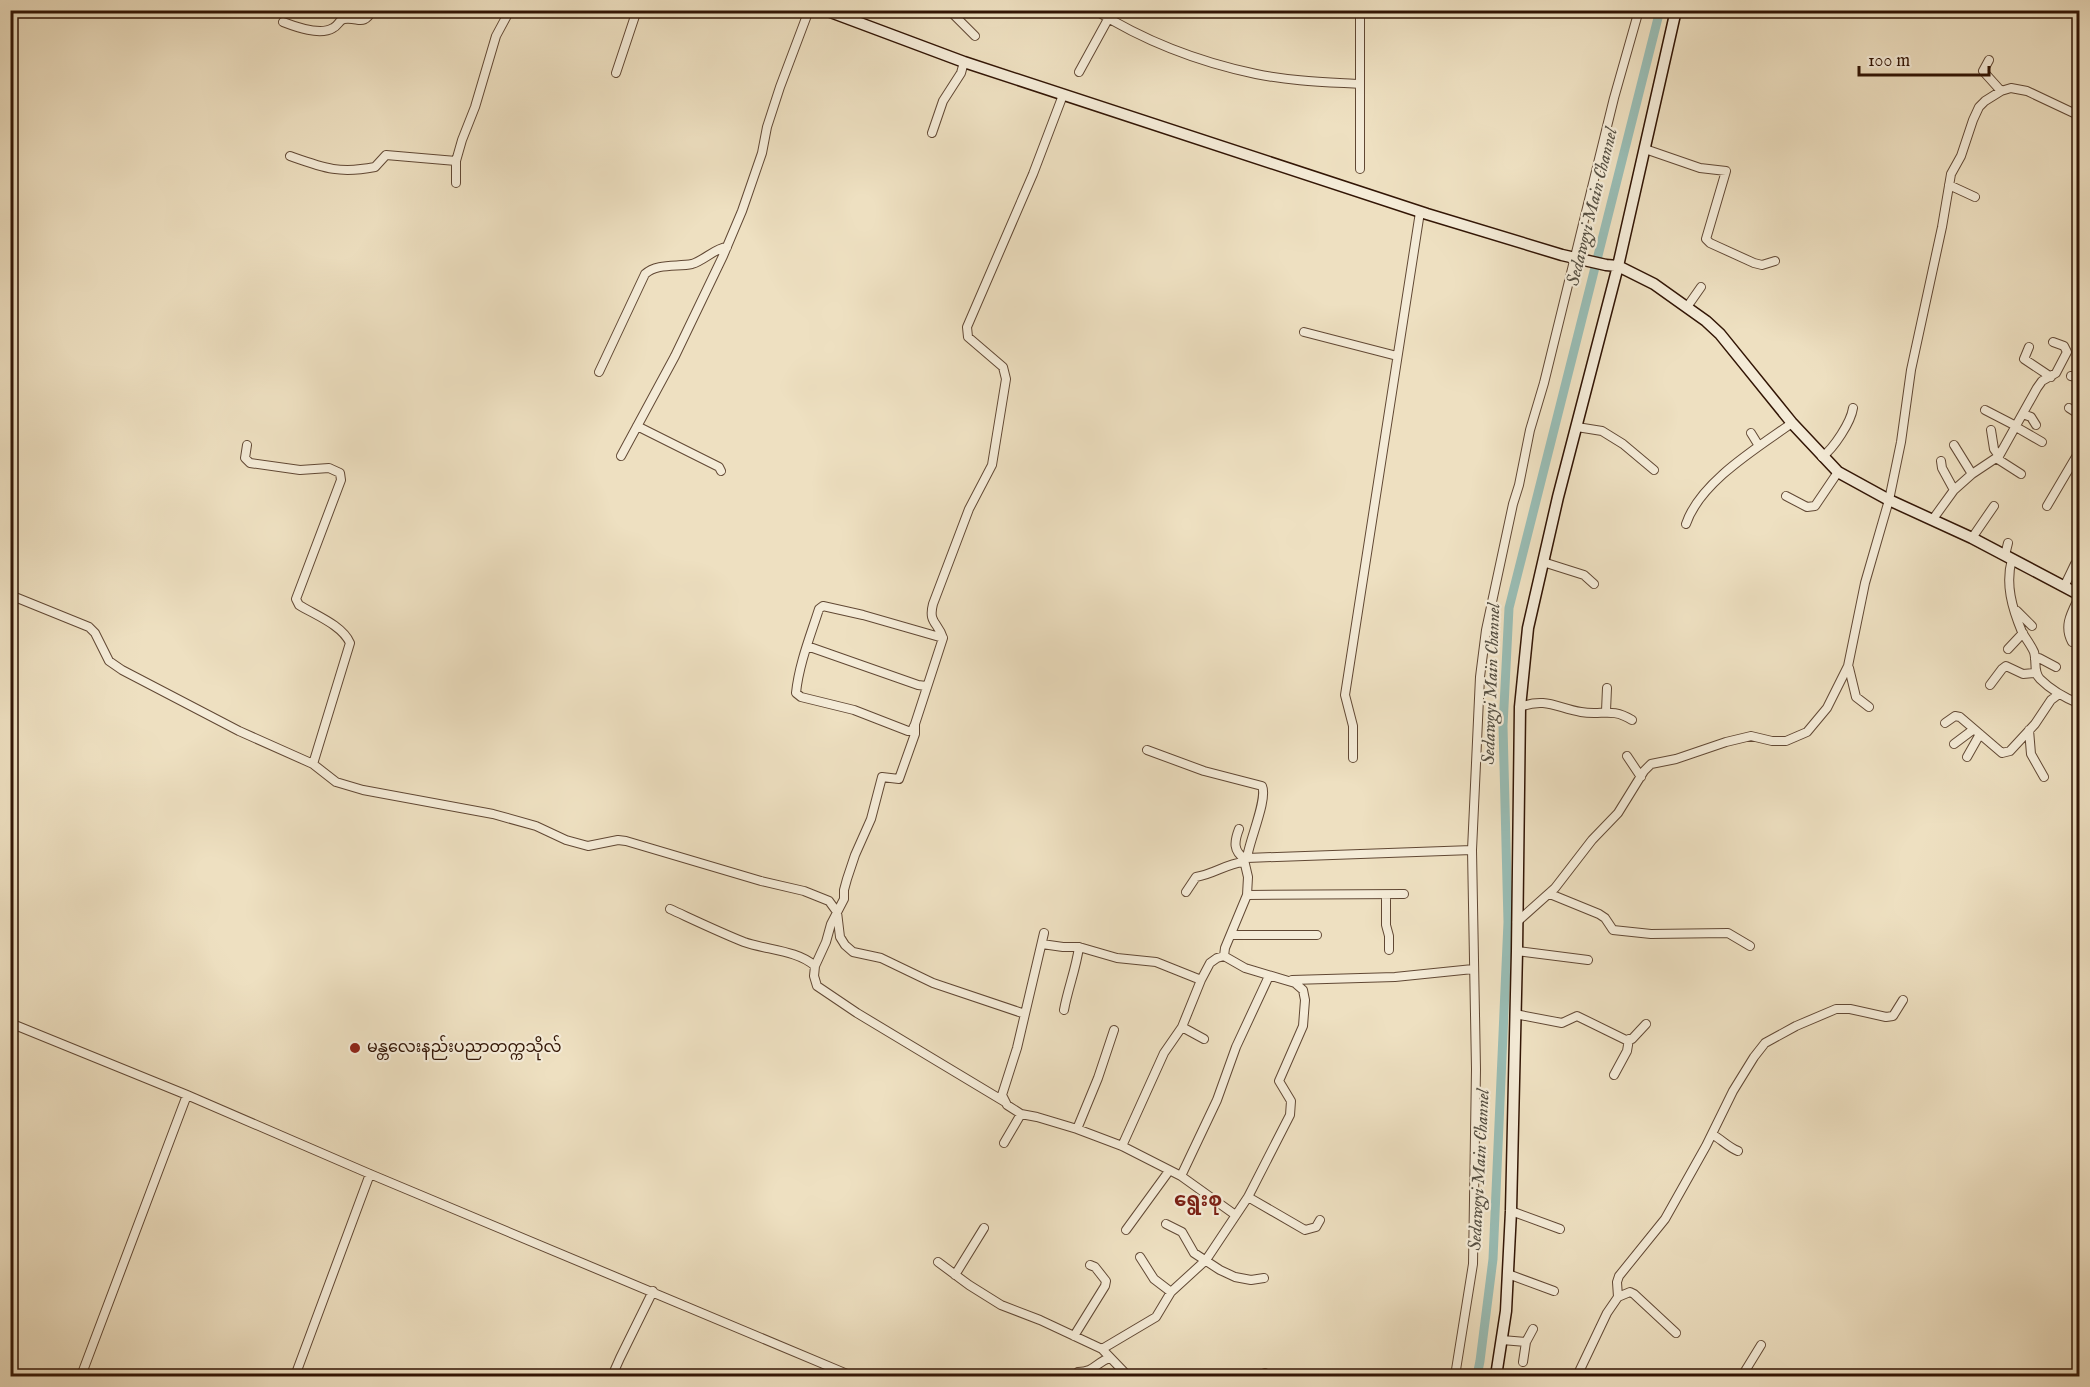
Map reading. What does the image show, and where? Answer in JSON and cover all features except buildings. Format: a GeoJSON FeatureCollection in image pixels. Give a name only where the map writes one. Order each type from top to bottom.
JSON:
{"type":"FeatureCollection","features":[{"type":"Feature","properties":{"kind":"street"},"geometry":{"type":"LineString","coordinates":[[283,22],[305,30],[333,29],[345,19],[362,21],[368,19],[373,10]]}},
{"type":"Feature","properties":{"kind":"street"},"geometry":{"type":"LineString","coordinates":[[456,183],[456,161],[476,107],[496,36],[510,10]]}},
{"type":"Feature","properties":{"kind":"street"},"geometry":{"type":"LineString","coordinates":[[616,73],[637,10]]}},
{"type":"Feature","properties":{"kind":"street"},"geometry":{"type":"LineString","coordinates":[[621,456],[675,356],[727,247],[742,211],[762,153],[780,87],[809,10]]}},
{"type":"Feature","properties":{"kind":"street"},"geometry":{"type":"LineString","coordinates":[[825,10],[964,62],[1420,212],[1578,258],[1618,266],[1654,284],[1720,334],[1792,423],[1838,472],[1889,500],[1933,519],[2075,590]]}},
{"type":"Feature","properties":{"kind":"street"},"geometry":{"type":"LineString","coordinates":[[949,10],[975,36]]}},
{"type":"Feature","properties":{"kind":"street"},"geometry":{"type":"LineString","coordinates":[[1095,10],[1121,27],[1158,44],[1207,61],[1257,74],[1309,81],[1360,84]]}},
{"type":"Feature","properties":{"kind":"street"},"geometry":{"type":"LineString","coordinates":[[1079,72],[1113,10]]}},
{"type":"Feature","properties":{"kind":"street"},"geometry":{"type":"LineString","coordinates":[[1332,10],[1360,11],[1360,169]]}},
{"type":"Feature","properties":{"kind":"street"},"geometry":{"type":"LineString","coordinates":[[1455,1377],[1473,1264],[1476,1069],[1472,850],[1480,677],[1486,630],[1530,430],[1578,258],[1614,98],[1639,10]]}},
{"type":"Feature","properties":{"kind":"street"},"geometry":{"type":"LineString","coordinates":[[1496,1377],[1506,1311],[1511,1211],[1520,707],[1528,628],[1558,497],[1618,266],[1676,10]]}},
{"type":"Feature","properties":{"kind":"street"},"geometry":{"type":"LineString","coordinates":[[1989,60],[1983,71],[2001,91]]}},
{"type":"Feature","properties":{"kind":"street"},"geometry":{"type":"LineString","coordinates":[[932,133],[943,101],[961,73],[964,62]]}},
{"type":"Feature","properties":{"kind":"street"},"geometry":{"type":"LineString","coordinates":[[1517,922],[1550,894],[1592,840],[1618,813],[1652,764],[1687,756],[1738,738],[1751,736],[1772,741],[1786,741],[1807,732],[1827,708],[1848,666],[1865,583],[1889,500],[1901,442],[1911,370],[1942,227],[1950,174],[1961,156],[1979,107],[2001,91],[2011,88],[2027,91],[2079,116]]}},
{"type":"Feature","properties":{"kind":"street"},"geometry":{"type":"LineString","coordinates":[[943,638],[845,610],[823,606],[819,609],[798,673],[796,693],[854,710],[912,731],[943,638],[930,613],[969,509],[992,465],[1006,380],[1003,367],[968,337],[967,327],[1033,174],[1063,95]]}},
{"type":"Feature","properties":{"kind":"street"},"geometry":{"type":"LineString","coordinates":[[1645,149],[1700,168],[1726,171],[1706,239],[1710,243],[1762,265],[1775,261]]}},
{"type":"Feature","properties":{"kind":"street"},"geometry":{"type":"LineString","coordinates":[[290,156],[330,169],[348,172],[375,167],[386,155],[456,161]]}},
{"type":"Feature","properties":{"kind":"street"},"geometry":{"type":"LineString","coordinates":[[1949,185],[1975,197]]}},
{"type":"Feature","properties":{"kind":"street"},"geometry":{"type":"LineString","coordinates":[[1353,758],[1353,726],[1345,695],[1420,212]]}},
{"type":"Feature","properties":{"kind":"street"},"geometry":{"type":"LineString","coordinates":[[599,372],[645,274],[656,267],[691,264],[727,247]]}},
{"type":"Feature","properties":{"kind":"street"},"geometry":{"type":"LineString","coordinates":[[1687,307],[1701,287]]}},
{"type":"Feature","properties":{"kind":"street"},"geometry":{"type":"LineString","coordinates":[[1304,332],[1397,356]]}},
{"type":"Feature","properties":{"kind":"street"},"geometry":{"type":"LineString","coordinates":[[1933,519],[1954,490],[1997,457],[2037,388],[2042,381],[2056,373],[2067,352],[2064,346],[2053,342]]}},
{"type":"Feature","properties":{"kind":"street"},"geometry":{"type":"LineString","coordinates":[[2030,347],[2024,359],[2051,377]]}},
{"type":"Feature","properties":{"kind":"street"},"geometry":{"type":"LineString","coordinates":[[1822,457],[1829,452],[1852,416],[1853,408]]}},
{"type":"Feature","properties":{"kind":"street"},"geometry":{"type":"LineString","coordinates":[[2069,408],[2079,415]]}},
{"type":"Feature","properties":{"kind":"street"},"geometry":{"type":"LineString","coordinates":[[1985,410],[2042,442]]}},
{"type":"Feature","properties":{"kind":"street"},"geometry":{"type":"LineString","coordinates":[[2023,414],[2031,417],[2036,425]]}},
{"type":"Feature","properties":{"kind":"street"},"geometry":{"type":"LineString","coordinates":[[1686,524],[1690,513],[1714,483],[1759,446],[1792,423]]}},
{"type":"Feature","properties":{"kind":"street"},"geometry":{"type":"LineString","coordinates":[[637,426],[719,467],[721,471]]}},
{"type":"Feature","properties":{"kind":"street"},"geometry":{"type":"LineString","coordinates":[[1577,427],[1602,431],[1623,444],[1654,470]]}},
{"type":"Feature","properties":{"kind":"street"},"geometry":{"type":"LineString","coordinates":[[1990,430],[1997,457],[2021,474]]}},
{"type":"Feature","properties":{"kind":"street"},"geometry":{"type":"LineString","coordinates":[[1751,433],[1759,446]]}},
{"type":"Feature","properties":{"kind":"street"},"geometry":{"type":"LineString","coordinates":[[1954,445],[1972,474]]}},
{"type":"Feature","properties":{"kind":"street"},"geometry":{"type":"LineString","coordinates":[[247,446],[245,458],[250,463],[300,470],[329,468],[340,473],[341,480],[296,599],[298,605],[339,629],[348,637],[350,643],[313,764]]}},
{"type":"Feature","properties":{"kind":"street"},"geometry":{"type":"LineString","coordinates":[[2048,506],[2079,450]]}},
{"type":"Feature","properties":{"kind":"street"},"geometry":{"type":"LineString","coordinates":[[1941,461],[1942,468],[1954,490]]}},
{"type":"Feature","properties":{"kind":"street"},"geometry":{"type":"LineString","coordinates":[[1786,496],[1807,507],[1815,506],[1838,472]]}},
{"type":"Feature","properties":{"kind":"street"},"geometry":{"type":"LineString","coordinates":[[1972,538],[1994,506]]}},
{"type":"Feature","properties":{"kind":"street"},"geometry":{"type":"LineString","coordinates":[[2008,543],[2008,587],[2023,633],[2035,659],[2036,673],[2059,694],[2079,704]]}},
{"type":"Feature","properties":{"kind":"street"},"geometry":{"type":"LineString","coordinates":[[1544,562],[1584,575],[1594,584]]}},
{"type":"Feature","properties":{"kind":"street"},"geometry":{"type":"LineString","coordinates":[[2072,642],[2067,629],[2075,590],[2075,564]]}},
{"type":"Feature","properties":{"kind":"street"},"geometry":{"type":"LineString","coordinates":[[10,595],[89,627],[95,633],[109,661],[122,670],[239,731],[313,764],[336,782],[504,817],[536,826],[566,840],[588,846],[618,840],[654,848],[761,881],[804,891],[830,901],[837,912],[840,937],[845,945],[854,952],[881,958],[933,983],[1025,1014]]}},
{"type":"Feature","properties":{"kind":"street"},"geometry":{"type":"LineString","coordinates":[[2015,611],[2032,626]]}},
{"type":"Feature","properties":{"kind":"street"},"geometry":{"type":"LineString","coordinates":[[2008,650],[2023,633]]}},
{"type":"Feature","properties":{"kind":"street"},"geometry":{"type":"LineString","coordinates":[[807,646],[926,686]]}},
{"type":"Feature","properties":{"kind":"street"},"geometry":{"type":"LineString","coordinates":[[2035,659],[2038,658],[2056,667]]}},
{"type":"Feature","properties":{"kind":"street"},"geometry":{"type":"LineString","coordinates":[[1848,666],[1856,697],[1869,707]]}},
{"type":"Feature","properties":{"kind":"street"},"geometry":{"type":"LineString","coordinates":[[1990,685],[2006,666],[2023,674],[2036,673]]}},
{"type":"Feature","properties":{"kind":"street"},"geometry":{"type":"LineString","coordinates":[[1606,711],[1607,688]]}},
{"type":"Feature","properties":{"kind":"street"},"geometry":{"type":"LineString","coordinates":[[1946,723],[1954,716],[1960,717],[2002,753],[2006,753],[2029,730],[2051,700],[2059,694]]}},
{"type":"Feature","properties":{"kind":"street"},"geometry":{"type":"LineString","coordinates":[[1520,707],[1530,703],[1550,704],[1593,714],[1606,711],[1632,720]]}},
{"type":"Feature","properties":{"kind":"street"},"geometry":{"type":"LineString","coordinates":[[915,724],[915,734],[899,779],[882,777],[871,819],[855,855],[844,890],[844,899],[815,966],[814,976],[817,986],[857,1014],[1005,1102],[1021,1114],[1077,1128],[1122,1146],[1181,1176],[1234,1214]]}},
{"type":"Feature","properties":{"kind":"street"},"geometry":{"type":"LineString","coordinates":[[2029,730],[2031,754],[2044,777]]}},
{"type":"Feature","properties":{"kind":"street"},"geometry":{"type":"LineString","coordinates":[[1954,744],[1977,732]]}},
{"type":"Feature","properties":{"kind":"street"},"geometry":{"type":"LineString","coordinates":[[1967,757],[1977,732]]}},
{"type":"Feature","properties":{"kind":"street"},"geometry":{"type":"LineString","coordinates":[[1147,750],[1204,771],[1262,786],[1265,794],[1245,860],[1248,877],[1247,895],[1225,948],[1224,956]]}},
{"type":"Feature","properties":{"kind":"street"},"geometry":{"type":"LineString","coordinates":[[1627,756],[1641,777]]}},
{"type":"Feature","properties":{"kind":"street"},"geometry":{"type":"LineString","coordinates":[[1239,829],[1235,848],[1238,855],[1245,860]]}},
{"type":"Feature","properties":{"kind":"street"},"geometry":{"type":"LineString","coordinates":[[1186,892],[1197,877],[1213,874],[1245,860],[1472,850]]}},
{"type":"Feature","properties":{"kind":"street"},"geometry":{"type":"LineString","coordinates":[[1247,895],[1404,894]]}},
{"type":"Feature","properties":{"kind":"street"},"geometry":{"type":"LineString","coordinates":[[1550,894],[1599,914],[1605,918],[1613,930],[1651,934],[1728,933],[1750,946]]}},
{"type":"Feature","properties":{"kind":"street"},"geometry":{"type":"LineString","coordinates":[[1386,895],[1389,951]]}},
{"type":"Feature","properties":{"kind":"street"},"geometry":{"type":"LineString","coordinates":[[670,909],[745,942],[793,956],[815,966]]}},
{"type":"Feature","properties":{"kind":"street"},"geometry":{"type":"LineString","coordinates":[[1005,1102],[1002,1095],[1025,1014],[1044,933]]}},
{"type":"Feature","properties":{"kind":"street"},"geometry":{"type":"LineString","coordinates":[[1232,935],[1317,935]]}},
{"type":"Feature","properties":{"kind":"street"},"geometry":{"type":"LineString","coordinates":[[1042,944],[1079,947],[1117,958],[1156,963],[1201,980]]}},
{"type":"Feature","properties":{"kind":"street"},"geometry":{"type":"LineString","coordinates":[[1064,1010],[1079,947]]}},
{"type":"Feature","properties":{"kind":"street"},"geometry":{"type":"LineString","coordinates":[[1517,951],[1588,960]]}},
{"type":"Feature","properties":{"kind":"street"},"geometry":{"type":"LineString","coordinates":[[1102,1349],[1156,1317],[1171,1292],[1206,1260],[1234,1214],[1248,1197],[1290,1115],[1291,1101],[1279,1081],[1303,1026],[1305,1000],[1303,990],[1300,986],[1287,980],[1245,968],[1224,956]]}},
{"type":"Feature","properties":{"kind":"street"},"geometry":{"type":"LineString","coordinates":[[1122,1146],[1164,1053],[1182,1027],[1210,963],[1224,956]]}},
{"type":"Feature","properties":{"kind":"street"},"geometry":{"type":"LineString","coordinates":[[1287,980],[1395,977],[1473,969]]}},
{"type":"Feature","properties":{"kind":"street"},"geometry":{"type":"LineString","coordinates":[[1181,1176],[1217,1100],[1236,1047],[1269,976]]}},
{"type":"Feature","properties":{"kind":"street"},"geometry":{"type":"LineString","coordinates":[[1618,1297],[1619,1276],[1665,1219],[1712,1134],[1724,1107],[1757,1053],[1772,1038],[1808,1020],[1841,1008],[1881,1017],[1893,1016],[1903,1000]]}},
{"type":"Feature","properties":{"kind":"street"},"geometry":{"type":"LineString","coordinates":[[1515,1014],[1562,1023],[1577,1016],[1629,1040]]}},
{"type":"Feature","properties":{"kind":"street"},"geometry":{"type":"LineString","coordinates":[[10,1023],[188,1095],[852,1377]]}},
{"type":"Feature","properties":{"kind":"street"},"geometry":{"type":"LineString","coordinates":[[1629,1040],[1639,1034],[1647,1024]]}},
{"type":"Feature","properties":{"kind":"street"},"geometry":{"type":"LineString","coordinates":[[1182,1027],[1204,1039]]}},
{"type":"Feature","properties":{"kind":"street"},"geometry":{"type":"LineString","coordinates":[[1077,1128],[1098,1078],[1114,1030]]}},
{"type":"Feature","properties":{"kind":"street"},"geometry":{"type":"LineString","coordinates":[[1614,1075],[1629,1046],[1629,1040]]}},
{"type":"Feature","properties":{"kind":"street"},"geometry":{"type":"LineString","coordinates":[[81,1377],[188,1095]]}},
{"type":"Feature","properties":{"kind":"street"},"geometry":{"type":"LineString","coordinates":[[1004,1143],[1021,1114]]}},
{"type":"Feature","properties":{"kind":"street"},"geometry":{"type":"LineString","coordinates":[[1712,1134],[1722,1140],[1725,1145],[1738,1151]]}},
{"type":"Feature","properties":{"kind":"street"},"geometry":{"type":"LineString","coordinates":[[1126,1230],[1169,1171]]}},
{"type":"Feature","properties":{"kind":"street"},"geometry":{"type":"LineString","coordinates":[[295,1377],[370,1174]]}},
{"type":"Feature","properties":{"kind":"street"},"geometry":{"type":"LineString","coordinates":[[1248,1197],[1305,1230],[1316,1227],[1320,1220]]}},
{"type":"Feature","properties":{"kind":"street"},"geometry":{"type":"LineString","coordinates":[[1511,1211],[1560,1229]]}},
{"type":"Feature","properties":{"kind":"street"},"geometry":{"type":"LineString","coordinates":[[1166,1224],[1182,1232],[1194,1253],[1220,1270],[1234,1277],[1251,1280],[1264,1278]]}},
{"type":"Feature","properties":{"kind":"street"},"geometry":{"type":"LineString","coordinates":[[955,1275],[984,1228]]}},
{"type":"Feature","properties":{"kind":"street"},"geometry":{"type":"LineString","coordinates":[[1140,1257],[1154,1279],[1171,1292]]}},
{"type":"Feature","properties":{"kind":"street"},"geometry":{"type":"LineString","coordinates":[[938,1262],[1000,1305],[1102,1349],[1128,1377]]}},
{"type":"Feature","properties":{"kind":"street"},"geometry":{"type":"LineString","coordinates":[[1074,1336],[1105,1286],[1104,1277],[1090,1265]]}},
{"type":"Feature","properties":{"kind":"street"},"geometry":{"type":"LineString","coordinates":[[1508,1274],[1554,1291]]}},
{"type":"Feature","properties":{"kind":"street"},"geometry":{"type":"LineString","coordinates":[[612,1377],[653,1292]]}},
{"type":"Feature","properties":{"kind":"street"},"geometry":{"type":"LineString","coordinates":[[1577,1377],[1607,1313],[1618,1297],[1630,1292],[1634,1294],[1676,1334]]}},
{"type":"Feature","properties":{"kind":"street"},"geometry":{"type":"LineString","coordinates":[[1523,1362],[1526,1342],[1533,1329]]}},
{"type":"Feature","properties":{"kind":"street"},"geometry":{"type":"LineString","coordinates":[[1502,1340],[1526,1342]]}},
{"type":"Feature","properties":{"kind":"street"},"geometry":{"type":"LineString","coordinates":[[1745,1375],[1761,1345]]}},
{"type":"Feature","properties":{"kind":"street"},"geometry":{"type":"LineString","coordinates":[[1078,1372],[1088,1372],[1109,1358]]}},
{"type":"Feature","properties":{"kind":"waterway","name":"Sedawgyi Main Channel"},"geometry":{"type":"LineString","coordinates":[[1477,1376],[1493,1259],[1508,922],[1503,726],[1509,608],[1660,10]]}},
{"type":"Feature","properties":{"kind":"place","name":"မန္တလေးနည်းပညာတက္ကသိုလ်"},"geometry":{"type":"Point","coordinates":[355,1048]}},
{"type":"Feature","properties":{"kind":"district","name":"ရွေးစု"},"geometry":{"type":"Point","coordinates":[1198,1200]}}]}
